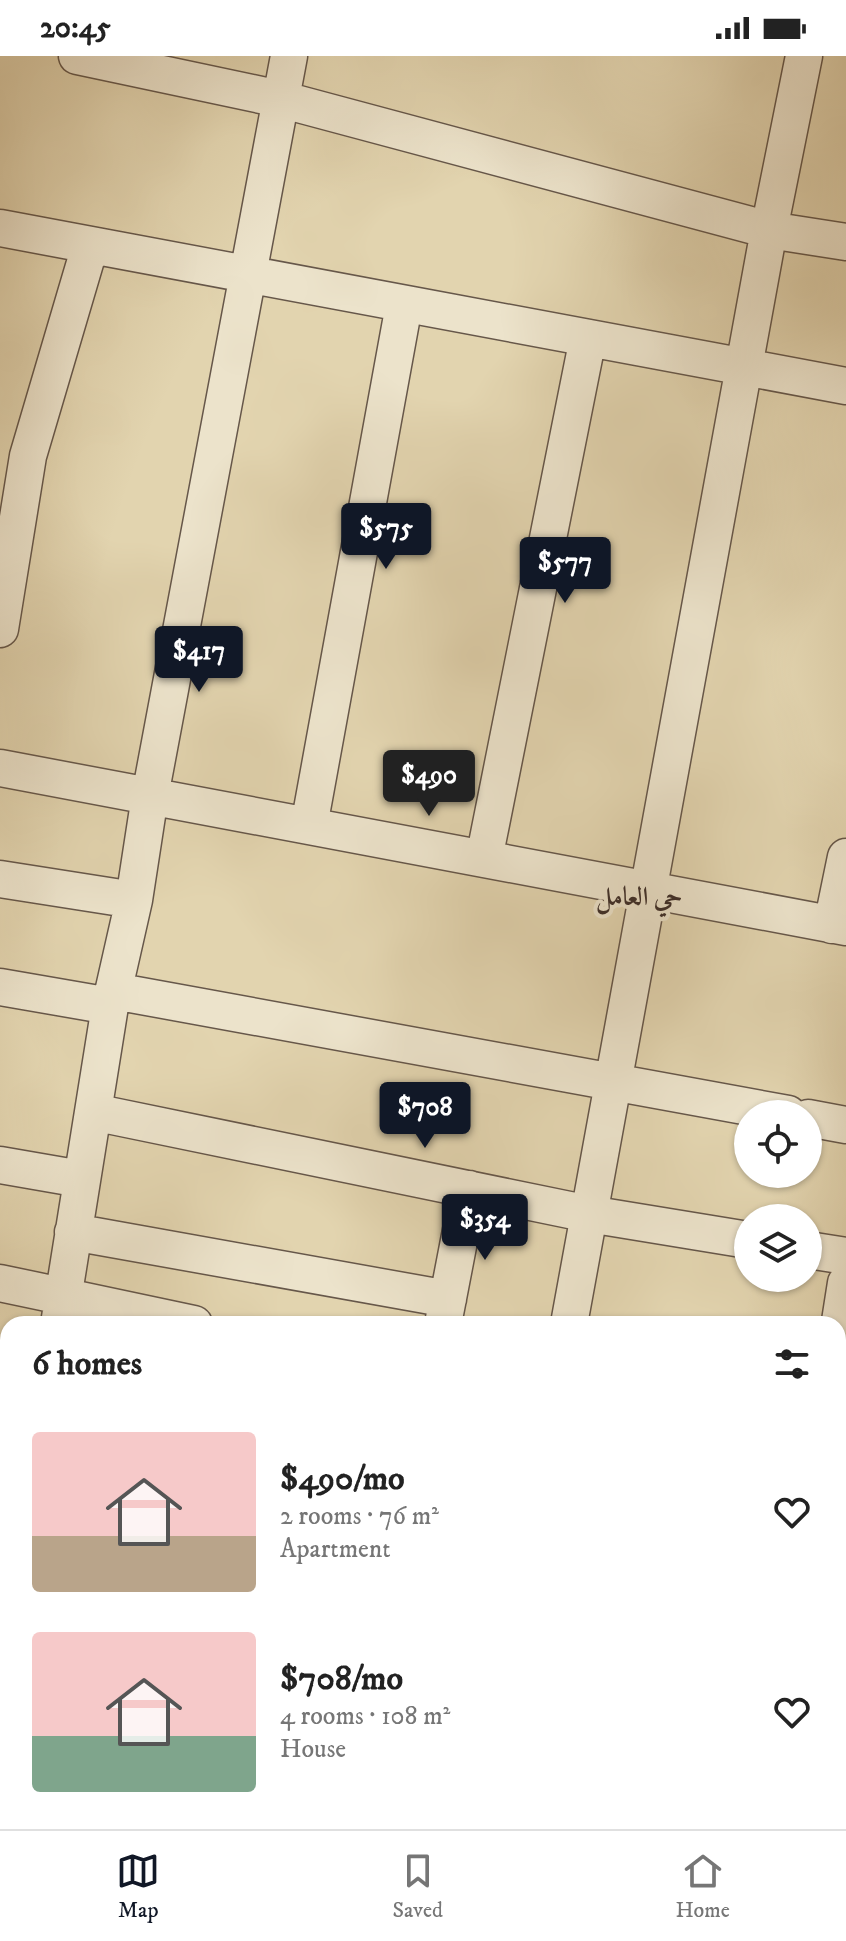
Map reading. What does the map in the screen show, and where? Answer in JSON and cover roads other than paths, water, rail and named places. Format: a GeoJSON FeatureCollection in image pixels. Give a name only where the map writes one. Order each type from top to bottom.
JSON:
{"type":"FeatureCollection","features":[{"type":"Feature","properties":{"kind":"street"},"geometry":{"type":"LineString","coordinates":[[77,56],[280,99],[769,230],[846,242]]}},
{"type":"Feature","properties":{"kind":"street"},"geometry":{"type":"LineString","coordinates":[[61,1310],[112,999],[134,900],[150,796],[245,276],[289,56]]}},
{"type":"Feature","properties":{"kind":"street"},"geometry":{"type":"LineString","coordinates":[[570,1316],[769,230],[804,56]]}},
{"type":"Feature","properties":{"kind":"street"},"geometry":{"type":"LineString","coordinates":[[0,228],[846,386]]}},
{"type":"Feature","properties":{"kind":"street"},"geometry":{"type":"LineString","coordinates":[[0,629],[28,456],[90,246]]}},
{"type":"Feature","properties":{"kind":"street"},"geometry":{"type":"LineString","coordinates":[[309,826],[404,305]]}},
{"type":"Feature","properties":{"kind":"street"},"geometry":{"type":"LineString","coordinates":[[484,859],[588,338]]}},
{"type":"Feature","properties":{"kind":"street"},"geometry":{"type":"LineString","coordinates":[[0,768],[839,926],[846,857]]}},
{"type":"Feature","properties":{"kind":"street"},"geometry":{"type":"LineString","coordinates":[[0,879],[134,900]]}},
{"type":"Feature","properties":{"kind":"street"},"geometry":{"type":"LineString","coordinates":[[0,987],[112,999],[614,1080],[734,1103]]}},
{"type":"Feature","properties":{"kind":"street"},"geometry":{"type":"LineString","coordinates":[[93,1112],[589,1214],[734,1238]]}},
{"type":"Feature","properties":{"kind":"street"},"geometry":{"type":"LineString","coordinates":[[822,1121],[846,1125]]}},
{"type":"Feature","properties":{"kind":"street"},"geometry":{"type":"LineString","coordinates":[[0,1165],[81,1179]]}},
{"type":"Feature","properties":{"kind":"street"},"geometry":{"type":"LineString","coordinates":[[73,1232],[446,1312],[469,1189]]}},
{"type":"Feature","properties":{"kind":"street"},"geometry":{"type":"LineString","coordinates":[[822,1252],[846,1256]]}},
{"type":"Feature","properties":{"kind":"street"},"geometry":{"type":"LineString","coordinates":[[0,1283],[61,1310],[118,1316]]}},
{"type":"Feature","properties":{"kind":"street"},"geometry":{"type":"LineString","coordinates":[[841,1316],[846,1283]]}},
{"type":"Feature","properties":{"kind":"district","name":"حي العامل"},"geometry":{"type":"Point","coordinates":[639,896]}}]}
